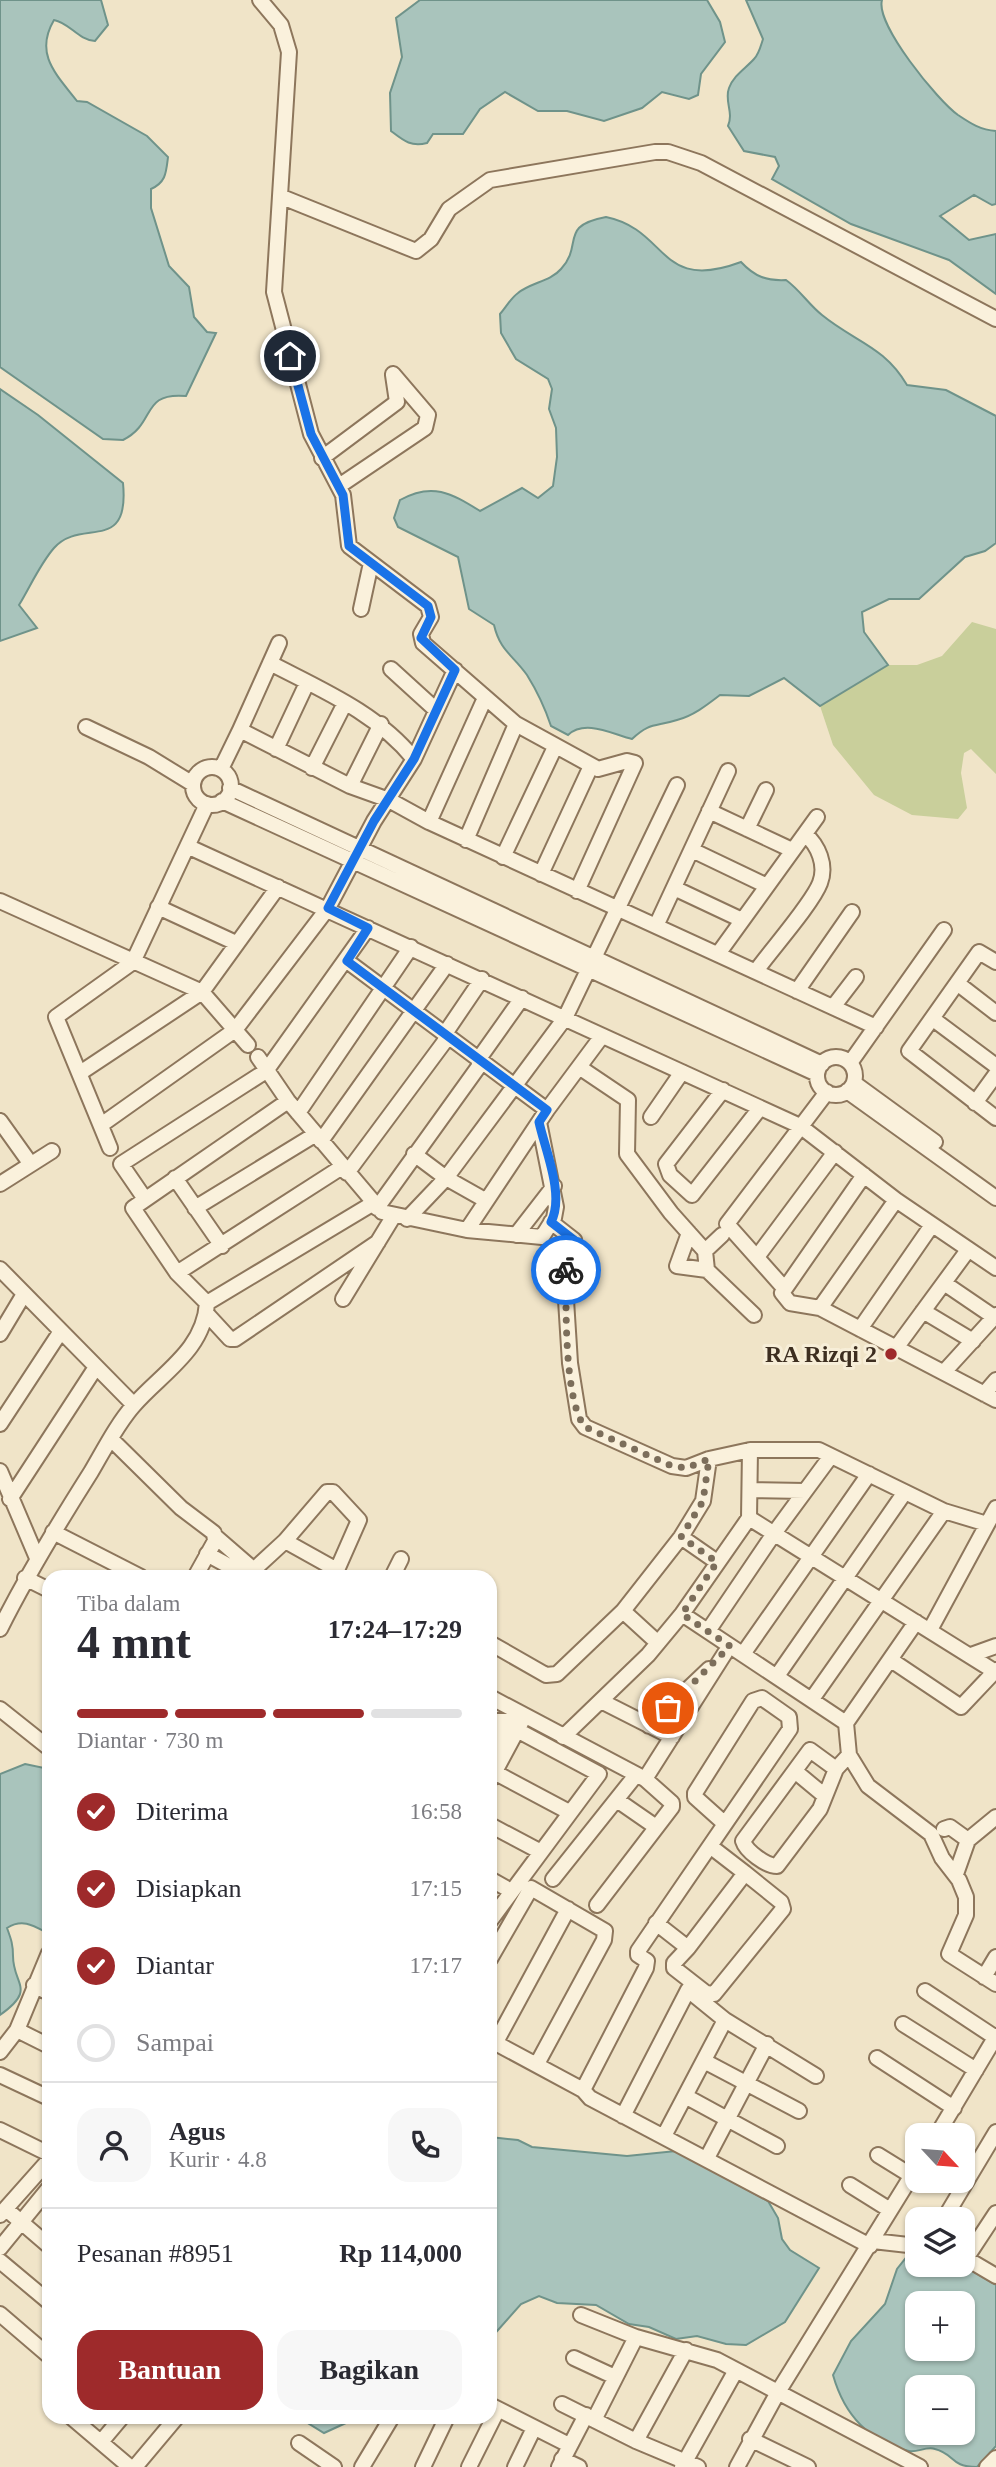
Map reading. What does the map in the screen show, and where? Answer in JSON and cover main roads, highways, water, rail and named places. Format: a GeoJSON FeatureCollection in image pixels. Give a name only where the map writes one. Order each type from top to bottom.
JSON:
{"type":"FeatureCollection","features":[{"type":"Feature","properties":{"kind":"water"},"geometry":{"type":"Polygon","coordinates":[[[0,0],[101,0],[108,25],[95,41],[84,38],[65,24],[54,20],[46,43],[50,63],[77,101],[87,102],[147,136],[168,157],[162,180],[151,189],[151,208],[169,266],[189,287],[194,317],[207,332],[216,333],[186,396],[162,399],[150,410],[134,433],[123,440],[103,439],[0,367],[0,0]]]}},
{"type":"Feature","properties":{"kind":"water"},"geometry":{"type":"Polygon","coordinates":[[[420,0],[707,0],[720,22],[725,42],[701,74],[698,95],[689,99],[662,92],[642,108],[604,121],[567,111],[538,111],[505,92],[480,109],[463,134],[433,134],[427,143],[412,144],[391,131],[390,93],[402,57],[396,18],[420,0]]]}},
{"type":"Feature","properties":{"kind":"water"},"geometry":{"type":"Polygon","coordinates":[[[746,0],[882,0],[882,11],[888,26],[923,79],[958,115],[980,128],[996,131],[996,204],[992,205],[974,195],[940,216],[969,240],[996,234],[996,294],[949,260],[851,224],[772,179],[779,166],[775,157],[744,151],[728,126],[728,93],[734,79],[756,57],[763,39],[746,0]]]}},
{"type":"Feature","properties":{"kind":"water"},"geometry":{"type":"Polygon","coordinates":[[[606,217],[626,224],[642,234],[678,265],[694,270],[714,270],[741,262],[762,277],[786,280],[822,315],[889,361],[907,385],[946,390],[996,416],[996,543],[985,551],[965,557],[919,599],[889,599],[862,612],[864,632],[888,665],[820,706],[784,678],[749,696],[720,695],[689,716],[648,727],[632,739],[590,728],[575,730],[568,735],[551,726],[534,687],[522,668],[503,647],[494,625],[469,609],[458,557],[398,527],[394,518],[400,500],[422,492],[441,492],[480,511],[522,488],[538,498],[553,486],[557,457],[556,428],[549,409],[552,389],[548,379],[516,359],[501,333],[500,314],[518,293],[561,269],[568,260],[574,237],[582,225],[606,217]]]}},
{"type":"Feature","properties":{"kind":"water"},"geometry":{"type":"Polygon","coordinates":[[[0,389],[38,415],[123,483],[123,505],[119,519],[111,527],[65,539],[54,548],[19,605],[37,628],[0,641],[0,389]]]}},
{"type":"Feature","properties":{"kind":"water"},"geometry":{"type":"Polygon","coordinates":[[[25,1764],[42,1768],[42,1930],[23,1923],[7,1928],[20,1993],[18,1999],[0,2015],[0,1774],[25,1764]]]}},
{"type":"Feature","properties":{"kind":"water"},"geometry":{"type":"Polygon","coordinates":[[[497,2138],[518,2140],[532,2147],[627,2156],[676,2151],[768,2201],[778,2218],[782,2239],[790,2250],[819,2268],[785,2322],[746,2345],[726,2344],[697,2336],[676,2339],[649,2327],[629,2324],[596,2305],[557,2303],[539,2296],[521,2304],[497,2331],[497,2138]]]}},
{"type":"Feature","properties":{"kind":"water"},"geometry":{"type":"Polygon","coordinates":[[[905,2259],[905,2277],[975,2277],[975,2273],[996,2285],[996,2446],[977,2467],[957,2463],[935,2449],[909,2451],[881,2440],[859,2424],[844,2402],[833,2375],[851,2341],[885,2304],[897,2269],[905,2259]]]}},
{"type":"Feature","properties":{"kind":"water"},"geometry":{"type":"Polygon","coordinates":[[[309,2424],[344,2424],[324,2433],[309,2424]]]}},
{"type":"Feature","properties":{"kind":"place","name":"RA Rizqi 2"},"geometry":{"type":"Point","coordinates":[891,1354]}}]}
